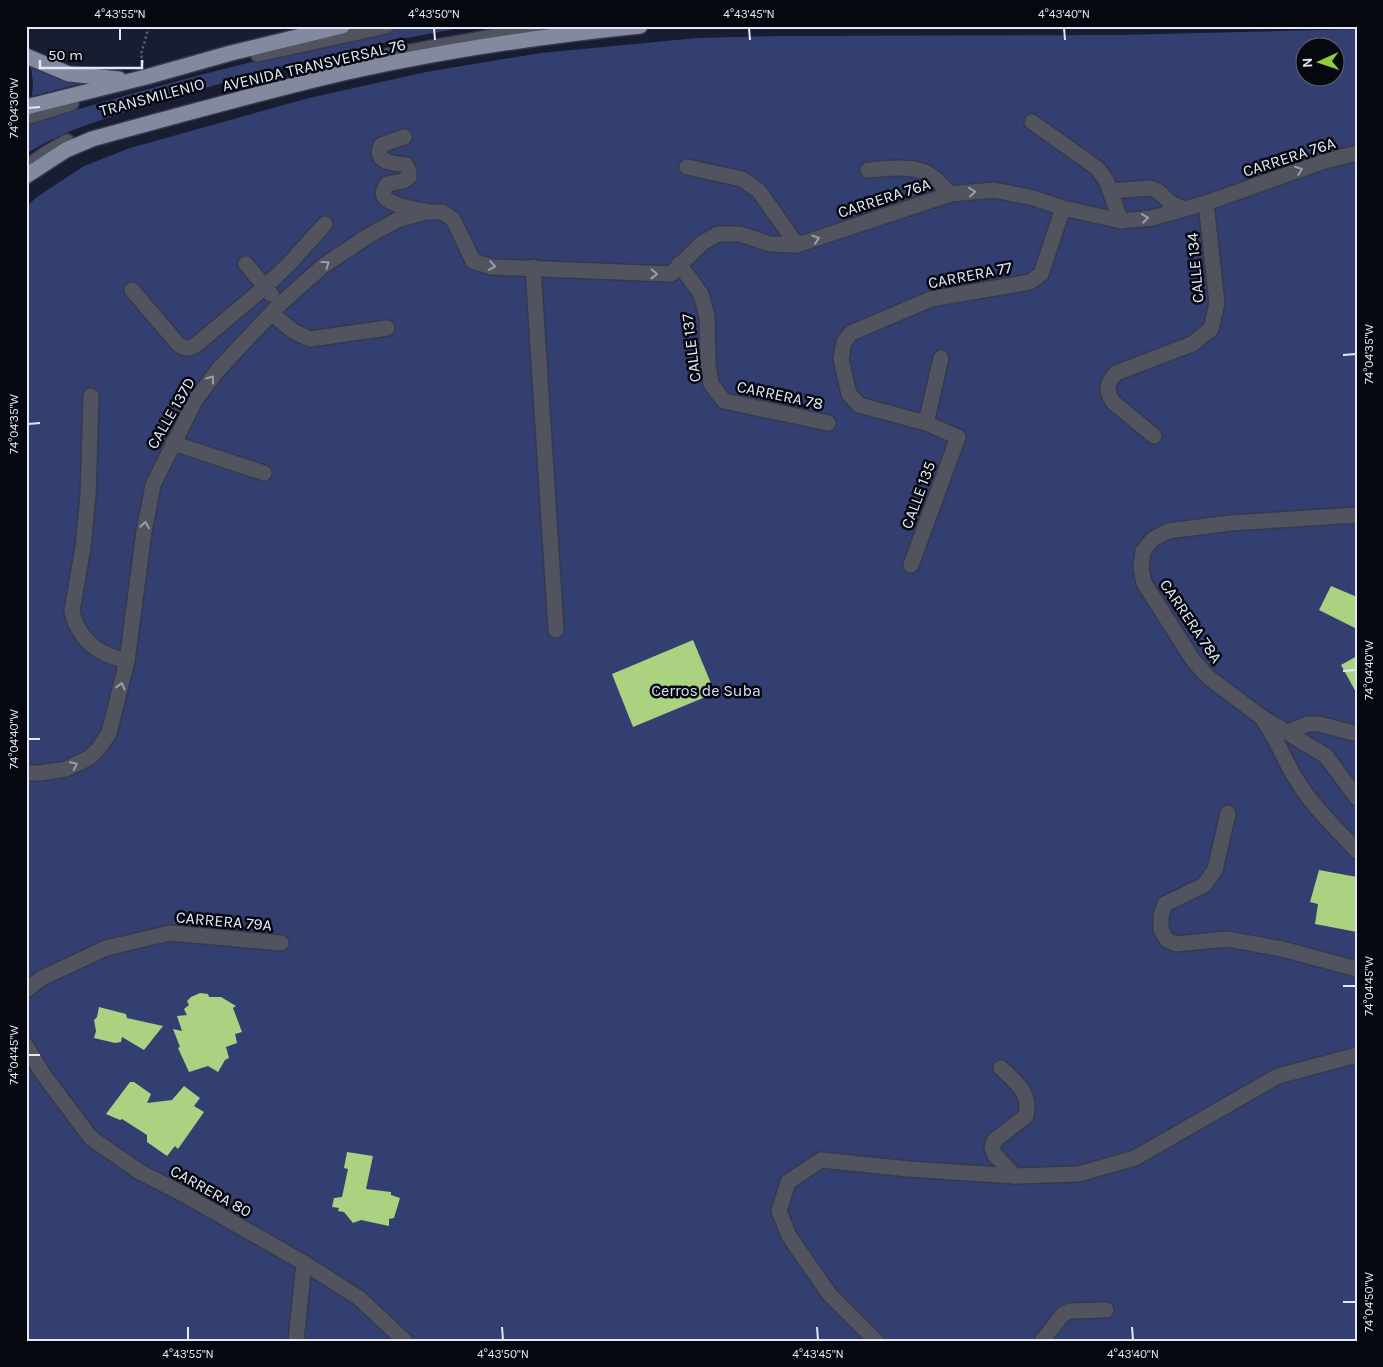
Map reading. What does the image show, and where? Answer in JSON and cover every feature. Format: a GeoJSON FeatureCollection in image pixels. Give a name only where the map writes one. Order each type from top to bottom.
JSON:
{"type":"FeatureCollection","features":[{"type":"Feature","properties":{"kind":"main road","name":"AVENIDA TRANSVERSAL 76"},"geometry":{"type":"LineString","coordinates":[[145,71],[231,53],[342,26]]}},
{"type":"Feature","properties":{"kind":"main road","name":"AVENIDA TRANSVERSAL 76"},"geometry":{"type":"LineString","coordinates":[[26,176],[66,150],[92,139],[324,78],[422,57],[520,40],[640,26]]}},
{"type":"Feature","properties":{"kind":"main road"},"geometry":{"type":"LineString","coordinates":[[26,56],[69,74],[114,79],[145,71]]}},
{"type":"Feature","properties":{"kind":"main road"},"geometry":{"type":"LineString","coordinates":[[26,107],[145,71]]}},
{"type":"Feature","properties":{"kind":"street","name":"TRANSMILENIO"},"geometry":{"type":"LineString","coordinates":[[26,117],[52,108],[121,91],[235,58],[386,26]]}},
{"type":"Feature","properties":{"kind":"street","name":"TRANSMILENIO"},"geometry":{"type":"LineString","coordinates":[[26,169],[46,154],[90,132],[302,76],[411,51],[560,26]]}},
{"type":"Feature","properties":{"kind":"street"},"geometry":{"type":"LineString","coordinates":[[1032,122],[1097,168],[1106,180],[1122,222]]}},
{"type":"Feature","properties":{"kind":"street"},"geometry":{"type":"LineString","coordinates":[[404,137],[381,145],[378,151],[380,158],[385,161],[406,165],[409,171],[408,176],[403,181],[386,184],[383,195],[386,199],[410,209],[426,212]]}},
{"type":"Feature","properties":{"kind":"street","name":"CARRERA 76A"},"geometry":{"type":"LineString","coordinates":[[453,219],[473,261],[492,267],[532,267],[671,274],[702,243],[718,234],[740,234],[770,244],[796,245],[951,194],[994,190],[1034,198],[1062,208],[1122,222],[1152,218],[1206,203],[1324,161],[1357,154]]}},
{"type":"Feature","properties":{"kind":"street"},"geometry":{"type":"LineString","coordinates":[[687,167],[742,179],[759,191],[796,245]]}},
{"type":"Feature","properties":{"kind":"street"},"geometry":{"type":"LineString","coordinates":[[868,170],[901,168],[917,170],[927,173],[951,194]]}},
{"type":"Feature","properties":{"kind":"street"},"geometry":{"type":"LineString","coordinates":[[1110,191],[1150,188],[1158,191],[1171,203],[1184,209]]}},
{"type":"Feature","properties":{"kind":"street","name":"CALLE 134"},"geometry":{"type":"LineString","coordinates":[[1154,436],[1113,402],[1107,386],[1110,379],[1116,374],[1192,344],[1211,329],[1217,303],[1206,203]]}},
{"type":"Feature","properties":{"kind":"street","name":"CARRERA 77"},"geometry":{"type":"LineString","coordinates":[[926,423],[859,405],[849,394],[841,358],[844,342],[851,333],[931,299],[1030,282],[1041,274],[1062,208]]}},
{"type":"Feature","properties":{"kind":"street","name":"CALLE 137D"},"geometry":{"type":"LineString","coordinates":[[26,773],[66,769],[89,758],[99,748],[109,733],[127,661],[144,532],[153,485],[196,399],[218,370],[275,309],[323,266],[368,236],[397,220],[426,212],[442,212],[453,219]]}},
{"type":"Feature","properties":{"kind":"street"},"geometry":{"type":"LineString","coordinates":[[132,290],[178,344],[183,348],[188,348],[196,345],[265,287],[289,264],[325,224]]}},
{"type":"Feature","properties":{"kind":"street"},"geometry":{"type":"LineString","coordinates":[[246,264],[265,287],[275,309],[293,331],[310,339],[388,328]]}},
{"type":"Feature","properties":{"kind":"street","name":"CALLE 137"},"geometry":{"type":"LineString","coordinates":[[679,264],[700,294],[707,316],[708,363],[711,384],[724,401]]}},
{"type":"Feature","properties":{"kind":"street"},"geometry":{"type":"LineString","coordinates":[[532,267],[556,630]]}},
{"type":"Feature","properties":{"kind":"street"},"geometry":{"type":"LineString","coordinates":[[926,423],[941,358]]}},
{"type":"Feature","properties":{"kind":"street"},"geometry":{"type":"LineString","coordinates":[[91,396],[88,496],[84,547],[72,611],[74,621],[83,636],[103,653],[127,661]]}},
{"type":"Feature","properties":{"kind":"street","name":"CARRERA 78"},"geometry":{"type":"LineString","coordinates":[[724,401],[828,423]]}},
{"type":"Feature","properties":{"kind":"street","name":"CALLE 135"},"geometry":{"type":"LineString","coordinates":[[912,565],[958,436],[926,423]]}},
{"type":"Feature","properties":{"kind":"street"},"geometry":{"type":"LineString","coordinates":[[173,443],[264,473]]}},
{"type":"Feature","properties":{"kind":"street","name":"CARRERA 78A"},"geometry":{"type":"LineString","coordinates":[[1357,515],[1231,523],[1168,531],[1153,539],[1144,551],[1141,568],[1144,583],[1193,660],[1208,677],[1260,716],[1326,756],[1357,798]]}},
{"type":"Feature","properties":{"kind":"street"},"geometry":{"type":"LineString","coordinates":[[1260,716],[1274,735],[1296,778],[1310,800],[1357,851]]}},
{"type":"Feature","properties":{"kind":"street"},"geometry":{"type":"LineString","coordinates":[[1288,732],[1308,724],[1319,724],[1357,734]]}},
{"type":"Feature","properties":{"kind":"street"},"geometry":{"type":"LineString","coordinates":[[1228,813],[1215,870],[1204,884],[1165,904],[1160,916],[1161,930],[1167,940],[1176,944],[1227,939],[1282,949],[1357,969]]}},
{"type":"Feature","properties":{"kind":"street","name":"CARRERA 79A"},"geometry":{"type":"LineString","coordinates":[[26,990],[42,978],[106,948],[170,933],[281,943]]}},
{"type":"Feature","properties":{"kind":"street","name":"CARRERA 80"},"geometry":{"type":"LineString","coordinates":[[26,1046],[43,1074],[91,1138],[140,1172],[183,1194],[359,1298],[405,1341]]}},
{"type":"Feature","properties":{"kind":"street"},"geometry":{"type":"LineString","coordinates":[[876,1341],[830,1295],[789,1236],[779,1211],[788,1182],[821,1160],[909,1170],[1015,1176],[1078,1174],[1135,1158],[1278,1076],[1357,1055]]}},
{"type":"Feature","properties":{"kind":"street"},"geometry":{"type":"LineString","coordinates":[[1001,1068],[1016,1082],[1025,1094],[1028,1106],[1026,1116],[994,1141],[992,1148],[995,1155],[1015,1176]]}},
{"type":"Feature","properties":{"kind":"street"},"geometry":{"type":"LineString","coordinates":[[296,1341],[304,1264]]}},
{"type":"Feature","properties":{"kind":"street"},"geometry":{"type":"LineString","coordinates":[[1042,1341],[1063,1314],[1070,1311],[1106,1310]]}},
{"type":"Feature","properties":{"kind":"path"},"geometry":{"type":"LineString","coordinates":[[145,71],[142,54],[150,26]]}},
{"type":"Feature","properties":{"kind":"green space"},"geometry":{"type":"Polygon","coordinates":[[[407,26],[471,26],[350,50],[231,81],[88,124],[56,137],[26,154],[26,125],[216,71],[311,47],[407,26]]]}},
{"type":"Feature","properties":{"kind":"green space","name":"Cerros de Suba"},"geometry":{"type":"Polygon","coordinates":[[[1357,29],[1357,1341],[26,1341],[26,207],[37,197],[84,166],[130,148],[309,98],[426,72],[541,53],[697,38],[1118,35],[1357,29]]]}},
{"type":"Feature","properties":{"kind":"green space"},"geometry":{"type":"Polygon","coordinates":[[[31,67],[83,83],[32,96],[31,67]]]}},
{"type":"Feature","properties":{"kind":"building"},"geometry":{"type":"Polygon","coordinates":[[[1331,586],[1357,597],[1357,629],[1319,610],[1331,586]]]}},
{"type":"Feature","properties":{"kind":"building"},"geometry":{"type":"Polygon","coordinates":[[[693,640],[715,693],[633,727],[612,674],[693,640]]]}},
{"type":"Feature","properties":{"kind":"building"},"geometry":{"type":"Polygon","coordinates":[[[1357,656],[1357,694],[1341,665],[1357,656]]]}},
{"type":"Feature","properties":{"kind":"building"},"geometry":{"type":"Polygon","coordinates":[[[1319,870],[1357,877],[1357,932],[1315,924],[1318,904],[1310,902],[1319,870]]]}},
{"type":"Feature","properties":{"kind":"building"},"geometry":{"type":"Polygon","coordinates":[[[200,993],[208,994],[209,997],[221,997],[236,1006],[233,1008],[242,1032],[235,1034],[237,1043],[226,1047],[229,1058],[225,1060],[218,1072],[208,1066],[189,1072],[178,1048],[180,1047],[173,1029],[182,1031],[177,1016],[187,1015],[184,1009],[189,1005],[187,1001],[200,993]]]}},
{"type":"Feature","properties":{"kind":"building"},"geometry":{"type":"Polygon","coordinates":[[[99,1007],[126,1014],[127,1018],[163,1026],[144,1050],[122,1037],[121,1042],[115,1043],[94,1038],[96,1031],[94,1020],[97,1017],[99,1007]]]}},
{"type":"Feature","properties":{"kind":"building"},"geometry":{"type":"Polygon","coordinates":[[[130,1082],[134,1082],[151,1094],[147,1103],[172,1100],[184,1086],[200,1098],[194,1106],[204,1112],[178,1149],[175,1146],[167,1156],[147,1142],[147,1135],[122,1119],[120,1120],[106,1114],[130,1082]]]}},
{"type":"Feature","properties":{"kind":"building"},"geometry":{"type":"Polygon","coordinates":[[[347,1152],[373,1156],[366,1189],[391,1192],[391,1195],[400,1198],[394,1218],[389,1219],[389,1226],[361,1220],[353,1223],[344,1212],[338,1211],[339,1208],[332,1207],[334,1198],[342,1197],[348,1169],[344,1168],[347,1152]]]}}]}
